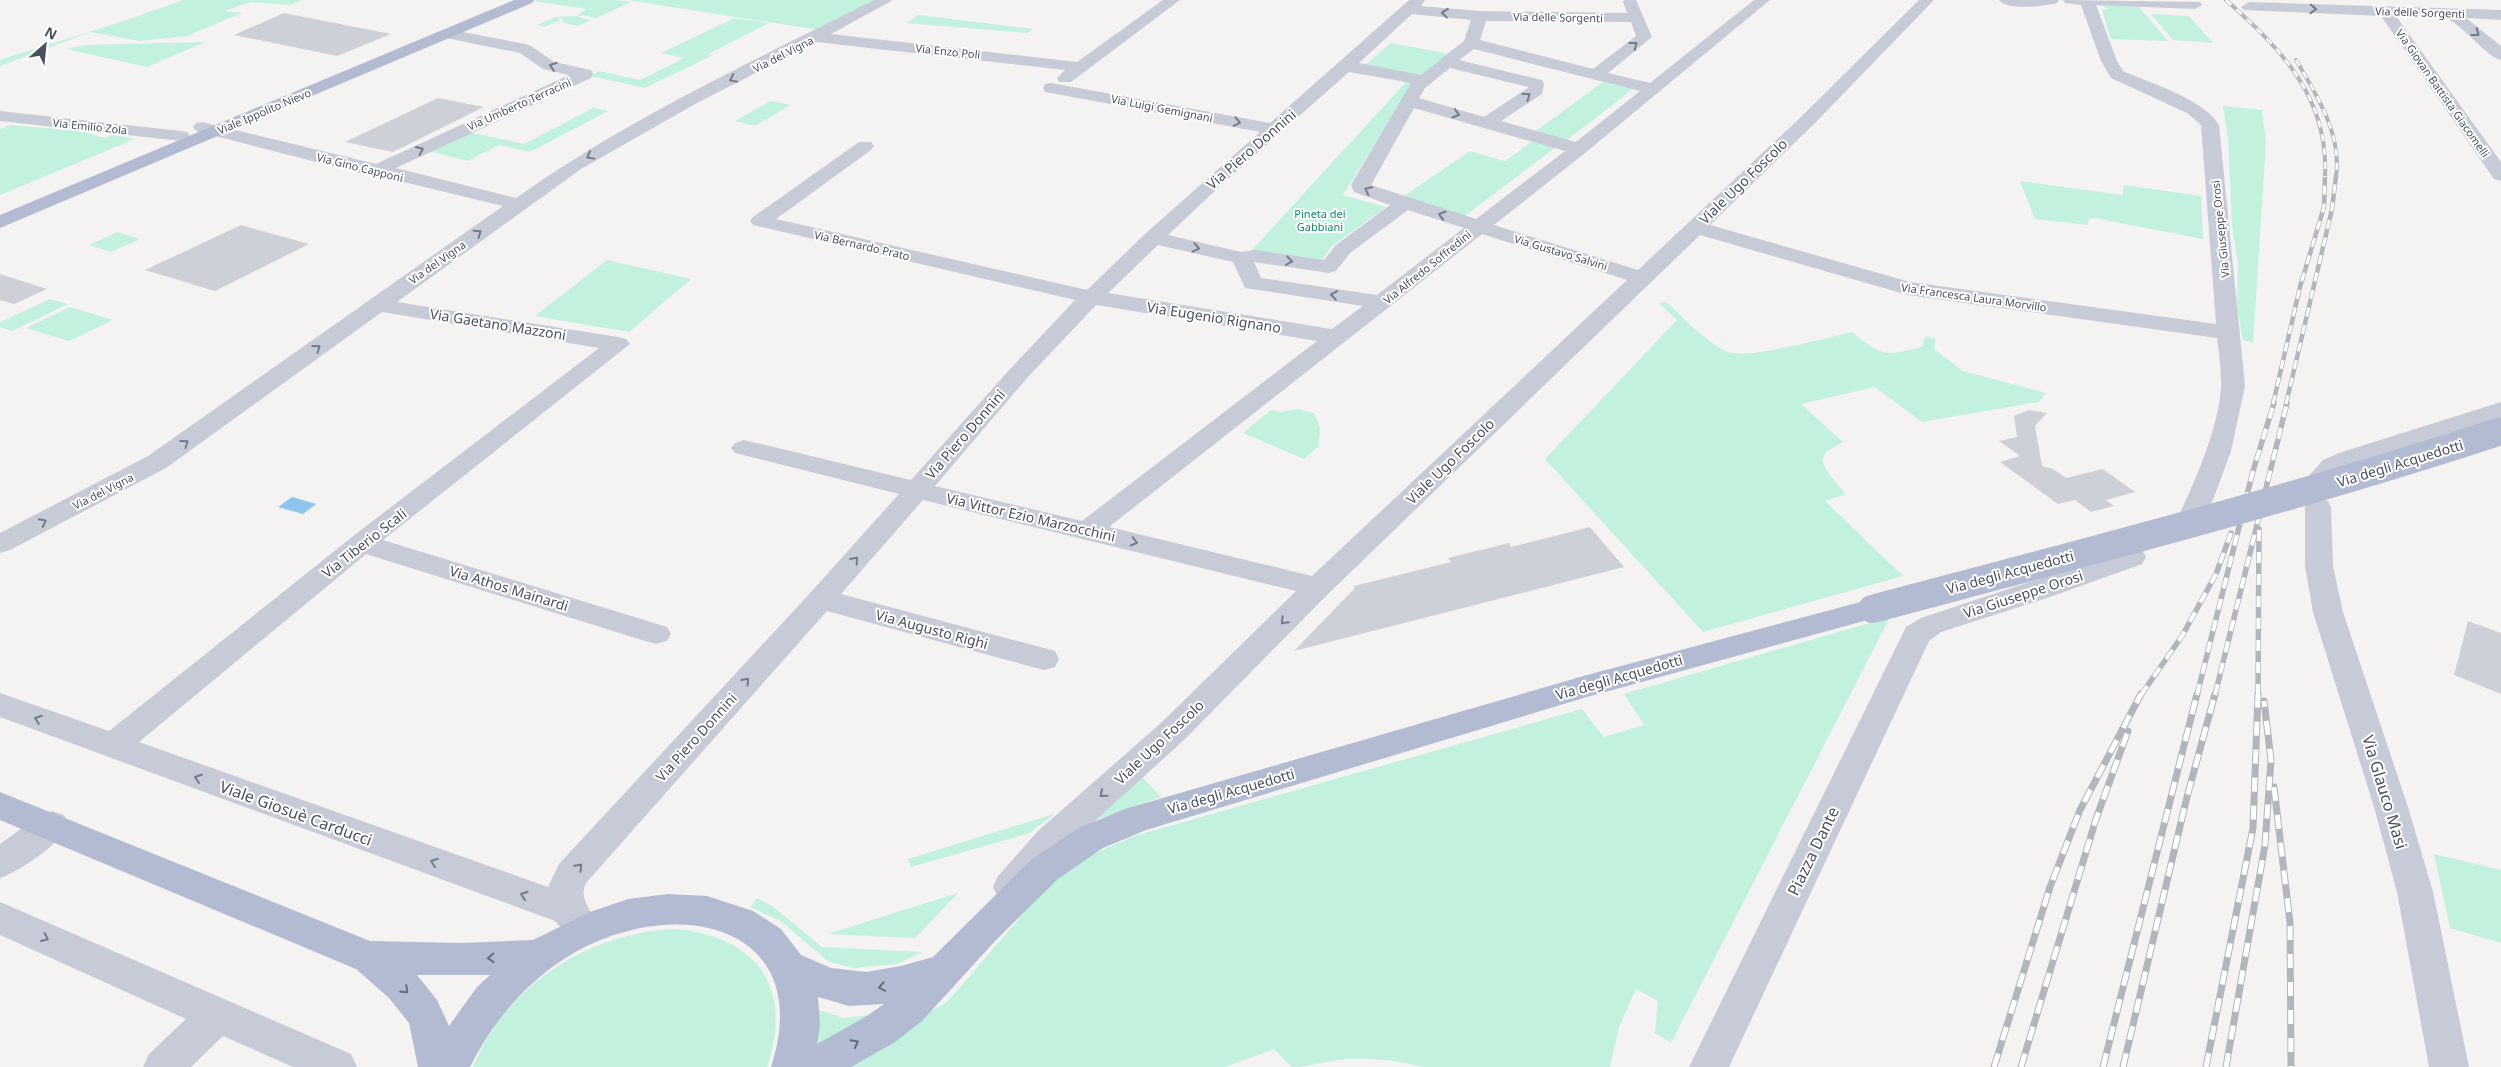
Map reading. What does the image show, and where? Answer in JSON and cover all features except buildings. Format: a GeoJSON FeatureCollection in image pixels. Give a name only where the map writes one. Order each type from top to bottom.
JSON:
{"type":"FeatureCollection","features":[{"type":"Feature","properties":{"kind":"main road","name":"Viale Ippolito Nievo"},"geometry":{"type":"LineString","coordinates":[[0,222],[510,0]]}},
{"type":"Feature","properties":{"kind":"main road","name":"Viale Ippolito Nievo"},"geometry":{"type":"LineString","coordinates":[[0,210],[181,136],[210,129],[527,0]]}},
{"type":"Feature","properties":{"kind":"main road","name":"Via degli Acquedotti"},"geometry":{"type":"LineString","coordinates":[[813,1067],[895,1020],[908,1010],[983,929],[1044,869],[1091,838],[1137,819],[1624,676],[2212,519],[2400,464],[2501,431]]}},
{"type":"Feature","properties":{"kind":"main road"},"geometry":{"type":"LineString","coordinates":[[0,805],[369,957],[419,1004],[430,1028],[438,1067]]}},
{"type":"Feature","properties":{"kind":"main road"},"geometry":{"type":"LineString","coordinates":[[449,1067],[462,1040],[477,1016],[517,974],[540,956],[577,920],[655,911],[691,910],[718,914],[753,928],[767,939],[789,967],[796,986],[800,1007],[800,1029],[791,1067]]}},
{"type":"Feature","properties":{"kind":"main road"},"geometry":{"type":"LineString","coordinates":[[369,957],[461,960],[540,956]]}},
{"type":"Feature","properties":{"kind":"main road"},"geometry":{"type":"LineString","coordinates":[[789,967],[832,987],[852,990],[888,986],[946,969]]}},
{"type":"Feature","properties":{"kind":"street","name":"Via del Vigna"},"geometry":{"type":"LineString","coordinates":[[0,544],[157,462],[574,165],[691,100],[886,0]]}},
{"type":"Feature","properties":{"kind":"street"},"geometry":{"type":"LineString","coordinates":[[1079,67],[1173,0]]}},
{"type":"Feature","properties":{"kind":"street"},"geometry":{"type":"LineString","coordinates":[[1595,75],[1644,36],[1628,0]]}},
{"type":"Feature","properties":{"kind":"street","name":"Via Alfredo Soffredini"},"geometry":{"type":"LineString","coordinates":[[1088,530],[1579,149],[1763,0]]}},
{"type":"Feature","properties":{"kind":"street","name":"Viale Ugo Foscolo"},"geometry":{"type":"LineString","coordinates":[[983,929],[1018,877],[1050,841],[1173,731],[1318,587],[1810,118],[1927,0]]}},
{"type":"Feature","properties":{"kind":"street"},"geometry":{"type":"LineString","coordinates":[[2009,0],[2030,3],[2049,1],[2068,4],[2078,1],[2196,5]]}},
{"type":"Feature","properties":{"kind":"street","name":"Via Giuseppe Orosi"},"geometry":{"type":"LineString","coordinates":[[2078,1],[2117,74],[2137,85],[2190,107],[2209,122],[2233,376],[2227,425],[2213,473],[2194,513]]}},
{"type":"Feature","properties":{"kind":"street","name":"Via delle Sorgenti"},"geometry":{"type":"LineString","coordinates":[[1414,4],[1480,16],[1637,18]]}},
{"type":"Feature","properties":{"kind":"street","name":"Via Piero Donnini"},"geometry":{"type":"LineString","coordinates":[[577,920],[564,892],[572,874],[820,599],[1018,373],[1090,297],[1152,238],[1414,4]]}},
{"type":"Feature","properties":{"kind":"street","name":"Via delle Sorgenti"},"geometry":{"type":"LineString","coordinates":[[2256,5],[2501,15]]}},
{"type":"Feature","properties":{"kind":"street","name":"Via Giovan Battista Giacomelli"},"geometry":{"type":"LineString","coordinates":[[2385,11],[2501,175]]}},
{"type":"Feature","properties":{"kind":"street"},"geometry":{"type":"LineString","coordinates":[[2448,13],[2488,42],[2501,56]]}},
{"type":"Feature","properties":{"kind":"street"},"geometry":{"type":"LineString","coordinates":[[1405,203],[1369,192],[1360,187],[1423,80],[1471,43],[1480,16]]}},
{"type":"Feature","properties":{"kind":"street","name":"Via Umberto Terracini"},"geometry":{"type":"LineString","coordinates":[[376,170],[585,74],[549,66],[525,49],[447,34]]}},
{"type":"Feature","properties":{"kind":"street","name":"Via Enzo Poli"},"geometry":{"type":"LineString","coordinates":[[816,37],[1025,59],[1079,67]]}},
{"type":"Feature","properties":{"kind":"street"},"geometry":{"type":"LineString","coordinates":[[1471,43],[1652,89]]}},
{"type":"Feature","properties":{"kind":"street"},"geometry":{"type":"LineString","coordinates":[[1447,62],[1536,84],[1536,90],[1487,123]]}},
{"type":"Feature","properties":{"kind":"street"},"geometry":{"type":"LineString","coordinates":[[1346,66],[1423,80]]}},
{"type":"Feature","properties":{"kind":"street","name":"Via Luigi Gemignani"},"geometry":{"type":"LineString","coordinates":[[1079,67],[1051,88],[1274,129]]}},
{"type":"Feature","properties":{"kind":"street"},"geometry":{"type":"LineString","coordinates":[[1409,101],[1579,149]]}},
{"type":"Feature","properties":{"kind":"street","name":"Via Emilio Zola"},"geometry":{"type":"LineString","coordinates":[[0,116],[181,136]]}},
{"type":"Feature","properties":{"kind":"street","name":"Via Gino Capponi"},"geometry":{"type":"LineString","coordinates":[[210,129],[518,204]]}},
{"type":"Feature","properties":{"kind":"street","name":"Via Bernardo Prato"},"geometry":{"type":"LineString","coordinates":[[865,146],[760,221],[1090,297]]}},
{"type":"Feature","properties":{"kind":"street"},"geometry":{"type":"LineString","coordinates":[[1152,238],[1241,258],[1255,256],[1329,266],[1342,249],[1405,203]]}},
{"type":"Feature","properties":{"kind":"street","name":"Via Gustavo Salvini"},"geometry":{"type":"LineString","coordinates":[[1405,203],[1644,278]]}},
{"type":"Feature","properties":{"kind":"street","name":"Via Francesca Laura Morvillo"},"geometry":{"type":"LineString","coordinates":[[1695,228],[1908,288],[2230,333]]}},
{"type":"Feature","properties":{"kind":"street"},"geometry":{"type":"LineString","coordinates":[[1241,258],[1253,283],[1382,302]]}},
{"type":"Feature","properties":{"kind":"street","name":"Via Eugenio Rignano"},"geometry":{"type":"LineString","coordinates":[[1090,297],[1337,337]]}},
{"type":"Feature","properties":{"kind":"street","name":"Via Gaetano Mazzoni"},"geometry":{"type":"LineString","coordinates":[[377,305],[618,344]]}},
{"type":"Feature","properties":{"kind":"street","name":"Via Tiberio Scali"},"geometry":{"type":"LineString","coordinates":[[112,746],[362,543],[618,344]]}},
{"type":"Feature","properties":{"kind":"street","name":"Via degli Acquedotti"},"geometry":{"type":"LineString","coordinates":[[2320,478],[2332,466],[2348,458],[2501,409]]}},
{"type":"Feature","properties":{"kind":"street","name":"Via Vittor Ezio Marzocchini"},"geometry":{"type":"LineString","coordinates":[[744,448],[1318,587]]}},
{"type":"Feature","properties":{"kind":"street","name":"Via Glauco Masi"},"geometry":{"type":"LineString","coordinates":[[2318,513],[2319,566],[2326,605],[2391,807],[2415,892],[2450,1067]]}},
{"type":"Feature","properties":{"kind":"street","name":"Via Athos Mainardi"},"geometry":{"type":"LineString","coordinates":[[362,543],[656,634]]}},
{"type":"Feature","properties":{"kind":"street","name":"Via Giuseppe Orosi"},"geometry":{"type":"LineString","coordinates":[[1917,634],[1931,625],[2040,590],[2132,557]]}},
{"type":"Feature","properties":{"kind":"street","name":"Via Augusto Righi"},"geometry":{"type":"LineString","coordinates":[[820,599],[1044,658]]}},
{"type":"Feature","properties":{"kind":"street","name":"Piazza Dante"},"geometry":{"type":"LineString","coordinates":[[1710,1067],[1917,634]]}},
{"type":"Feature","properties":{"kind":"street","name":"Viale Giosuè Carducci"},"geometry":{"type":"LineString","coordinates":[[0,705],[577,920]]}},
{"type":"Feature","properties":{"kind":"street"},"geometry":{"type":"LineString","coordinates":[[0,863],[52,825]]}},
{"type":"Feature","properties":{"kind":"street"},"geometry":{"type":"LineString","coordinates":[[0,918],[337,1067]]}},
{"type":"Feature","properties":{"kind":"street"},"geometry":{"type":"LineString","coordinates":[[163,1067],[220,1014]]}},
{"type":"Feature","properties":{"kind":"green space"},"geometry":{"type":"Polygon","coordinates":[[[183,0],[301,0],[290,5],[250,2],[225,11],[242,13],[187,36],[140,41],[90,32],[0,66],[0,60],[130,19],[183,0]]]}},
{"type":"Feature","properties":{"kind":"green space"},"geometry":{"type":"Polygon","coordinates":[[[614,0],[631,2],[596,18],[582,15],[578,17],[590,20],[578,26],[561,22],[565,20],[560,18],[557,19],[561,20],[544,27],[537,25],[555,17],[577,16],[586,9],[533,1],[614,0]]]}},
{"type":"Feature","properties":{"kind":"green space"},"geometry":{"type":"Polygon","coordinates":[[[627,0],[876,0],[819,30],[627,0]]]}},
{"type":"Feature","properties":{"kind":"green space"},"geometry":{"type":"Polygon","coordinates":[[[2101,5],[2139,7],[2168,41],[2111,39],[2102,10],[2108,9],[2101,5]]]}},
{"type":"Feature","properties":{"kind":"green space"},"geometry":{"type":"Polygon","coordinates":[[[2151,14],[2189,16],[2213,43],[2173,40],[2151,14]]]}},
{"type":"Feature","properties":{"kind":"green space"},"geometry":{"type":"Polygon","coordinates":[[[919,15],[1033,29],[1027,33],[906,23],[919,15]]]}},
{"type":"Feature","properties":{"kind":"green space"},"geometry":{"type":"Polygon","coordinates":[[[735,18],[769,23],[708,54],[713,55],[645,88],[590,76],[600,71],[640,80],[684,58],[661,53],[735,18]]]}},
{"type":"Feature","properties":{"kind":"green space"},"geometry":{"type":"Polygon","coordinates":[[[205,42],[147,67],[66,49],[85,45],[205,42]]]}},
{"type":"Feature","properties":{"kind":"green space"},"geometry":{"type":"Polygon","coordinates":[[[1391,43],[1451,54],[1424,74],[1417,76],[1363,67],[1391,43]]]}},
{"type":"Feature","properties":{"kind":"green space","name":"Pineta dei Gabbiani"},"geometry":{"type":"Polygon","coordinates":[[[1406,82],[1413,83],[1343,195],[1386,207],[1332,246],[1320,262],[1251,251],[1406,82]]]}},
{"type":"Feature","properties":{"kind":"green space"},"geometry":{"type":"Polygon","coordinates":[[[1603,82],[1633,89],[1567,140],[1536,131],[1603,82]]]}},
{"type":"Feature","properties":{"kind":"green space"},"geometry":{"type":"Polygon","coordinates":[[[770,101],[791,105],[755,126],[735,121],[770,101]]]}},
{"type":"Feature","properties":{"kind":"green space"},"geometry":{"type":"Polygon","coordinates":[[[2223,106],[2262,110],[2266,142],[2253,343],[2243,340],[2237,307],[2238,263],[2232,226],[2228,136],[2223,106]]]}},
{"type":"Feature","properties":{"kind":"green space"},"geometry":{"type":"Polygon","coordinates":[[[593,108],[608,111],[530,152],[499,145],[467,161],[428,151],[468,132],[524,144],[593,108]]]}},
{"type":"Feature","properties":{"kind":"green space"},"geometry":{"type":"Polygon","coordinates":[[[10,125],[81,131],[105,138],[113,135],[135,139],[0,195],[0,129],[10,125]]]}},
{"type":"Feature","properties":{"kind":"green space"},"geometry":{"type":"Polygon","coordinates":[[[1533,141],[1556,147],[1465,216],[1404,196],[1470,151],[1505,161],[1533,141]]]}},
{"type":"Feature","properties":{"kind":"green space"},"geometry":{"type":"Polygon","coordinates":[[[2020,181],[2123,195],[2124,185],[2201,196],[2203,239],[2094,218],[2089,219],[2088,225],[2035,219],[2020,181]]]}},
{"type":"Feature","properties":{"kind":"green space"},"geometry":{"type":"Polygon","coordinates":[[[117,232],[140,239],[111,252],[89,245],[117,232]]]}},
{"type":"Feature","properties":{"kind":"green space"},"geometry":{"type":"Polygon","coordinates":[[[607,260],[691,279],[629,332],[535,316],[607,260]]]}},
{"type":"Feature","properties":{"kind":"green space"},"geometry":{"type":"Polygon","coordinates":[[[50,299],[68,304],[12,331],[0,327],[0,322],[50,299]]]}},
{"type":"Feature","properties":{"kind":"green space"},"geometry":{"type":"Polygon","coordinates":[[[1666,302],[1704,337],[1728,352],[1753,353],[1852,332],[1877,350],[1891,353],[1922,347],[1925,336],[1936,339],[1934,349],[1963,371],[2046,393],[2039,402],[1922,422],[1875,387],[1801,404],[1843,442],[1826,452],[1822,461],[1830,476],[1846,494],[1825,501],[1903,576],[1703,632],[1545,459],[1677,320],[1659,303],[1666,302]]]}},
{"type":"Feature","properties":{"kind":"green space"},"geometry":{"type":"Polygon","coordinates":[[[70,307],[113,320],[69,341],[26,328],[70,307]]]}},
{"type":"Feature","properties":{"kind":"green space"},"geometry":{"type":"Polygon","coordinates":[[[1298,409],[1314,413],[1320,428],[1319,446],[1304,459],[1243,433],[1271,410],[1280,412],[1298,409]]]}},
{"type":"Feature","properties":{"kind":"green space"},"geometry":{"type":"Polygon","coordinates":[[[1890,617],[1671,1043],[1655,1033],[1658,1001],[1636,989],[1619,1027],[1610,1067],[1423,1067],[1385,1060],[1356,1059],[1292,1067],[1274,1049],[1225,1067],[838,1067],[948,1001],[1056,876],[1092,855],[1131,837],[1582,709],[1604,737],[1644,725],[1624,694],[1890,617]]]}},
{"type":"Feature","properties":{"kind":"green space"},"geometry":{"type":"Polygon","coordinates":[[[1140,775],[1161,797],[1074,828],[1140,775]]]}},
{"type":"Feature","properties":{"kind":"green space"},"geometry":{"type":"Polygon","coordinates":[[[1054,814],[1030,833],[911,867],[908,859],[1054,814]]]}},
{"type":"Feature","properties":{"kind":"green space"},"geometry":{"type":"Polygon","coordinates":[[[2434,854],[2501,870],[2501,943],[2450,928],[2434,854]]]}},
{"type":"Feature","properties":{"kind":"green space"},"geometry":{"type":"Polygon","coordinates":[[[958,893],[915,938],[827,934],[958,893]]]}},
{"type":"Feature","properties":{"kind":"green space"},"geometry":{"type":"Polygon","coordinates":[[[757,898],[772,906],[822,947],[923,952],[897,964],[855,968],[829,962],[782,922],[750,907],[757,898]]]}},
{"type":"Feature","properties":{"kind":"green space"},"geometry":{"type":"Polygon","coordinates":[[[675,929],[704,934],[728,942],[747,955],[762,971],[771,990],[776,1013],[774,1039],[767,1067],[473,1067],[488,1038],[507,1011],[529,988],[554,969],[581,953],[611,941],[642,933],[675,929]]]}},
{"type":"Feature","properties":{"kind":"green space"},"geometry":{"type":"Polygon","coordinates":[[[806,1006],[844,1018],[880,1014],[803,1067],[806,1006]]]}},
{"type":"Feature","properties":{"kind":"water"},"geometry":{"type":"Polygon","coordinates":[[[292,497],[316,504],[303,514],[278,507],[292,497]]]}},
{"type":"Feature","properties":{"kind":"railway"},"geometry":{"type":"LineString","coordinates":[[2226,0],[2283,56],[2298,77],[2310,99],[2319,122],[2324,148],[2325,177]]}},
{"type":"Feature","properties":{"kind":"railway"},"geometry":{"type":"LineString","coordinates":[[2296,60],[2312,87],[2332,131],[2337,161],[2336,177]]}},
{"type":"Feature","properties":{"kind":"railway"},"geometry":{"type":"LineString","coordinates":[[2286,404],[2332,209],[2336,176]]}},
{"type":"Feature","properties":{"kind":"railway"},"geometry":{"type":"LineString","coordinates":[[2273,404],[2300,287],[2324,207],[2325,177]]}},
{"type":"Feature","properties":{"kind":"railway"},"geometry":{"type":"LineString","coordinates":[[2197,695],[2253,471],[2274,403]]}},
{"type":"Feature","properties":{"kind":"railway"},"geometry":{"type":"LineString","coordinates":[[2215,695],[2287,403]]}},
{"type":"Feature","properties":{"kind":"railway"},"geometry":{"type":"LineString","coordinates":[[2258,695],[2259,529]]}},
{"type":"Feature","properties":{"kind":"railway"},"geometry":{"type":"LineString","coordinates":[[2141,695],[2182,636],[2216,574],[2231,533]]}},
{"type":"Feature","properties":{"kind":"railway"},"geometry":{"type":"LineString","coordinates":[[1994,1067],[2050,887],[2080,810],[2141,694]]}},
{"type":"Feature","properties":{"kind":"railway"},"geometry":{"type":"LineString","coordinates":[[2103,1067],[2197,694]]}},
{"type":"Feature","properties":{"kind":"railway"},"geometry":{"type":"LineString","coordinates":[[2123,1067],[2187,797],[2215,694]]}},
{"type":"Feature","properties":{"kind":"railway"},"geometry":{"type":"LineString","coordinates":[[2206,1067],[2253,828],[2258,694]]}},
{"type":"Feature","properties":{"kind":"railway"},"geometry":{"type":"LineString","coordinates":[[2226,1067],[2265,845],[2271,760],[2264,701]]}},
{"type":"Feature","properties":{"kind":"railway"},"geometry":{"type":"LineString","coordinates":[[2021,1067],[2096,819],[2128,731]]}},
{"type":"Feature","properties":{"kind":"railway"},"geometry":{"type":"LineString","coordinates":[[2274,787],[2290,923],[2291,1067]]}}]}
